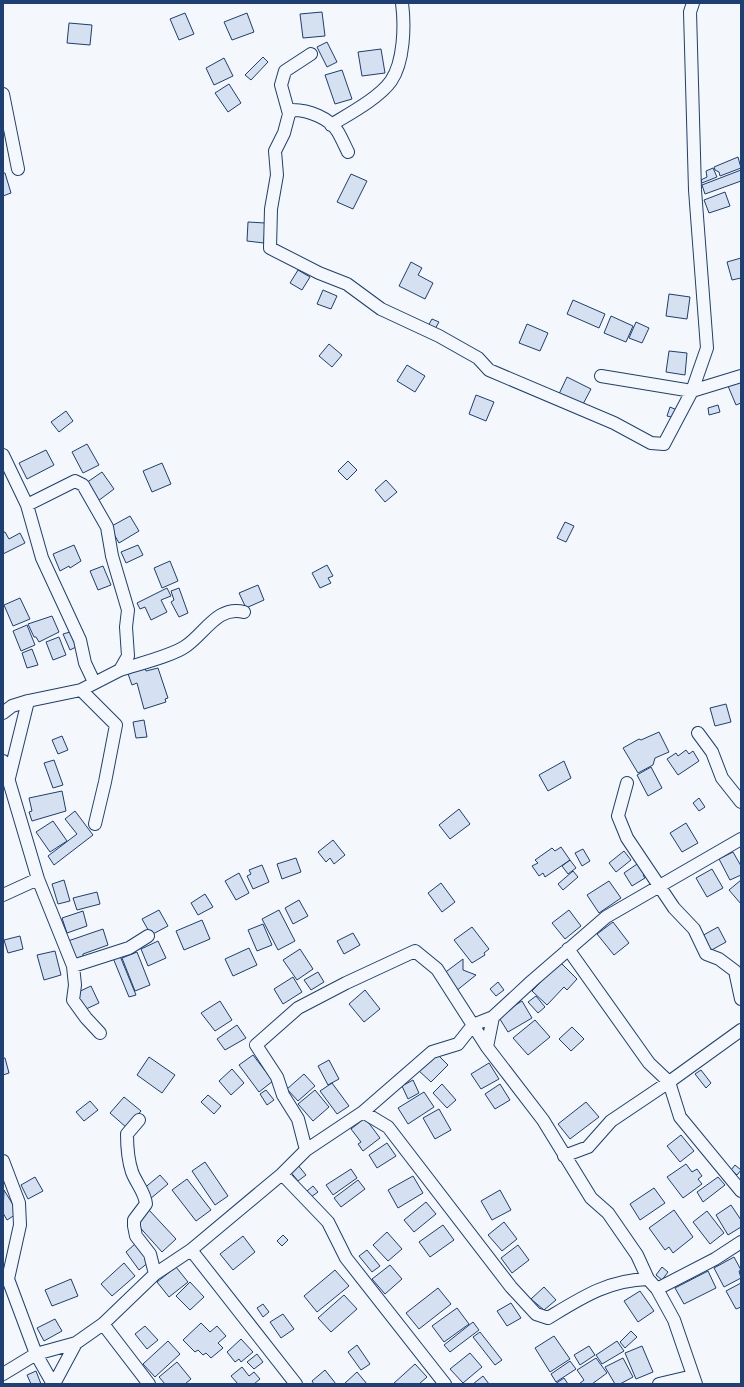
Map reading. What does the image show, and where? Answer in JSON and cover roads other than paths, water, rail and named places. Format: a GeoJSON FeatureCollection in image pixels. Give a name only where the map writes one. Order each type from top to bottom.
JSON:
{"type":"FeatureCollection","features":[{"type":"Feature","properties":{"kind":"street"},"geometry":{"type":"LineString","coordinates":[[331,125],[380,92],[390,81],[398,66],[404,28],[402,3]]}},
{"type":"Feature","properties":{"kind":"street"},"geometry":{"type":"LineString","coordinates":[[311,54],[284,71],[281,85],[289,114],[284,133],[275,151],[277,175],[270,209],[270,248],[320,273],[347,284],[381,309],[439,336],[478,358],[489,370],[614,423],[652,443],[664,444],[692,391],[707,348],[695,190],[690,12],[693,3]]}},
{"type":"Feature","properties":{"kind":"street"},"geometry":{"type":"LineString","coordinates":[[4,102],[18,169]]}},
{"type":"Feature","properties":{"kind":"street"},"geometry":{"type":"LineString","coordinates":[[289,114],[292,110],[304,110],[321,117],[338,131],[348,152]]}},
{"type":"Feature","properties":{"kind":"street"},"geometry":{"type":"LineString","coordinates":[[601,376],[692,391],[741,376]]}},
{"type":"Feature","properties":{"kind":"street"},"geometry":{"type":"LineString","coordinates":[[3,455],[27,505],[42,558],[80,640],[85,663],[94,682]]}},
{"type":"Feature","properties":{"kind":"street"},"geometry":{"type":"LineString","coordinates":[[27,505],[75,481],[80,482],[107,527],[112,556],[128,610],[126,627],[128,656],[120,670]]}},
{"type":"Feature","properties":{"kind":"street"},"geometry":{"type":"LineString","coordinates":[[3,712],[12,706],[28,701],[81,690],[120,670],[186,647],[221,614],[230,611],[244,612]]}},
{"type":"Feature","properties":{"kind":"street"},"geometry":{"type":"LineString","coordinates":[[81,690],[116,725],[95,824]]}},
{"type":"Feature","properties":{"kind":"street"},"geometry":{"type":"LineString","coordinates":[[8,779],[28,701]]}},
{"type":"Feature","properties":{"kind":"street"},"geometry":{"type":"LineString","coordinates":[[698,732],[712,752],[722,778],[741,802]]}},
{"type":"Feature","properties":{"kind":"street"},"geometry":{"type":"LineString","coordinates":[[3,762],[38,879],[73,966],[75,985],[73,1000],[100,1033]]}},
{"type":"Feature","properties":{"kind":"street"},"geometry":{"type":"LineString","coordinates":[[627,783],[618,816],[627,838],[674,908],[694,929],[706,954],[719,959],[735,971],[741,999]]}},
{"type":"Feature","properties":{"kind":"street"},"geometry":{"type":"LineString","coordinates":[[3,1374],[36,1354],[76,1343],[103,1324],[155,1274],[191,1250],[282,1174],[306,1150],[363,1112],[432,1052],[458,1044],[473,1025],[493,1017],[568,949],[606,917],[741,839]]}},
{"type":"Feature","properties":{"kind":"street"},"geometry":{"type":"LineString","coordinates":[[3,895],[38,879]]}},
{"type":"Feature","properties":{"kind":"street"},"geometry":{"type":"LineString","coordinates":[[73,966],[129,948],[148,936]]}},
{"type":"Feature","properties":{"kind":"street"},"geometry":{"type":"LineString","coordinates":[[568,949],[650,1064],[669,1082],[680,1117],[741,1191]]}},
{"type":"Feature","properties":{"kind":"street"},"geometry":{"type":"LineString","coordinates":[[306,1150],[298,1119],[283,1095],[277,1077],[256,1045],[298,1008],[415,950],[437,969],[487,1047],[543,1120],[591,1198],[612,1219],[637,1256],[648,1279],[657,1289],[674,1320],[695,1380],[659,1384]]}},
{"type":"Feature","properties":{"kind":"street"},"geometry":{"type":"LineString","coordinates":[[487,1047],[493,1017]]}},
{"type":"Feature","properties":{"kind":"street"},"geometry":{"type":"LineString","coordinates":[[564,1156],[588,1146],[611,1121],[669,1082],[741,1030]]}},
{"type":"Feature","properties":{"kind":"street"},"geometry":{"type":"LineString","coordinates":[[363,1112],[388,1127],[511,1287],[536,1314],[548,1318],[601,1288],[629,1279],[648,1279]]}},
{"type":"Feature","properties":{"kind":"street"},"geometry":{"type":"LineString","coordinates":[[140,1120],[127,1134],[127,1150],[132,1172],[146,1197],[146,1204],[141,1213],[134,1220],[134,1226],[136,1236],[150,1254],[155,1274]]}},
{"type":"Feature","properties":{"kind":"street"},"geometry":{"type":"LineString","coordinates":[[3,1161],[19,1203],[20,1225],[8,1279],[20,1315],[36,1354],[54,1384]]}},
{"type":"Feature","properties":{"kind":"street"},"geometry":{"type":"LineString","coordinates":[[282,1174],[328,1222],[346,1258],[445,1384]]}},
{"type":"Feature","properties":{"kind":"street"},"geometry":{"type":"LineString","coordinates":[[657,1289],[715,1259],[741,1242]]}},
{"type":"Feature","properties":{"kind":"street"},"geometry":{"type":"LineString","coordinates":[[191,1250],[296,1384]]}},
{"type":"Feature","properties":{"kind":"street"},"geometry":{"type":"LineString","coordinates":[[103,1324],[149,1384]]}},
{"type":"Feature","properties":{"kind":"street"},"geometry":{"type":"LineString","coordinates":[[54,1384],[76,1343]]}}]}
